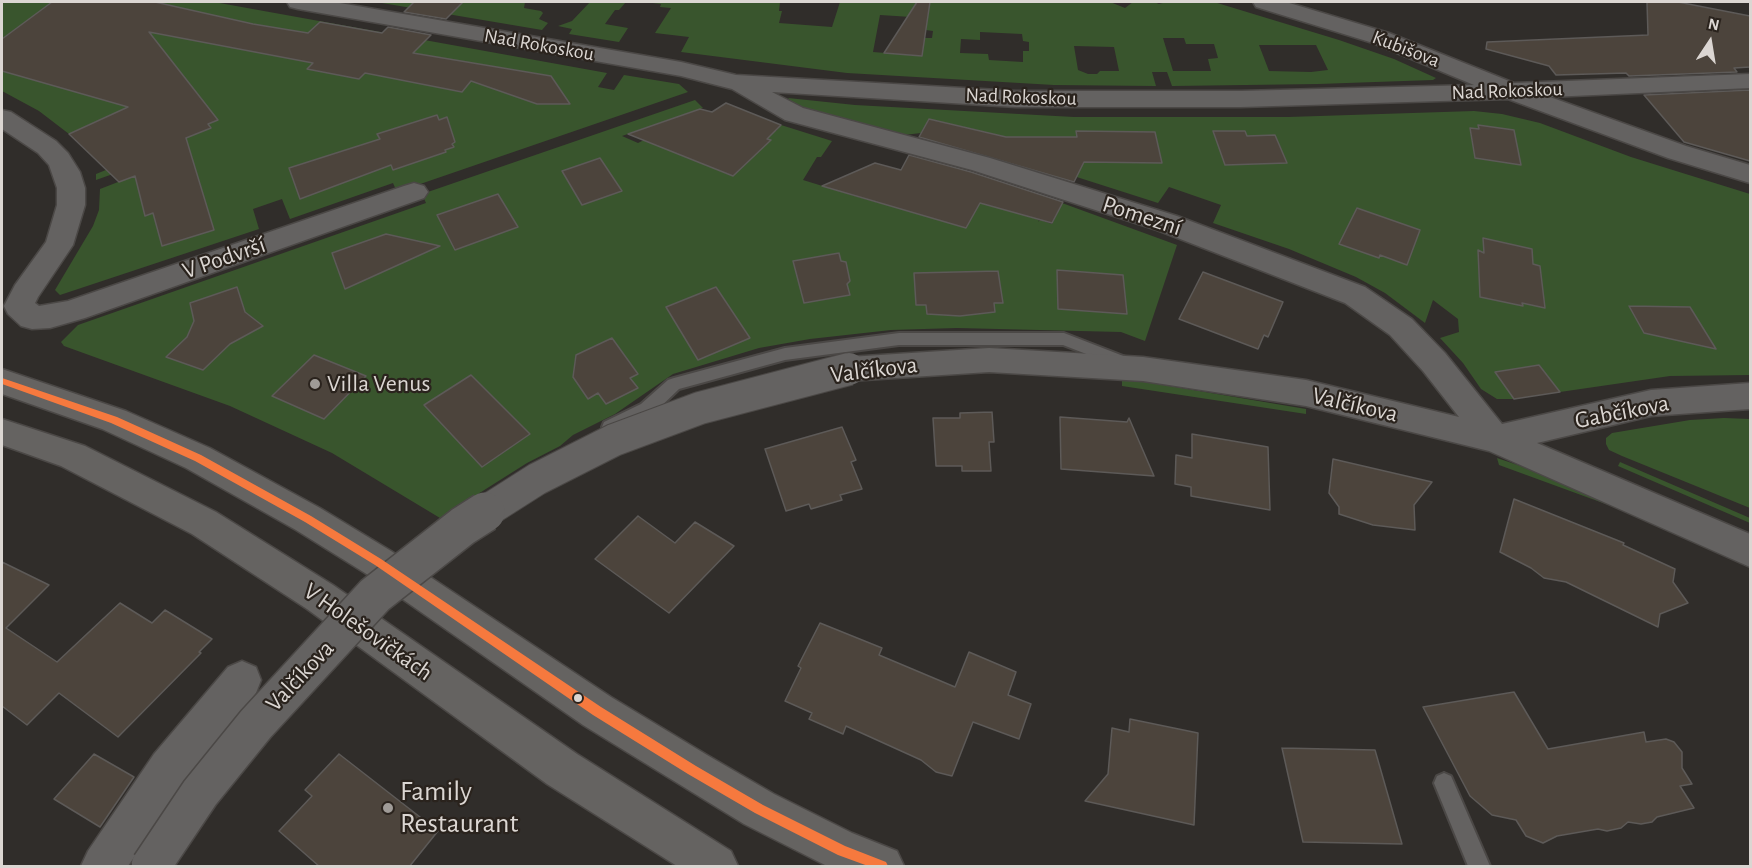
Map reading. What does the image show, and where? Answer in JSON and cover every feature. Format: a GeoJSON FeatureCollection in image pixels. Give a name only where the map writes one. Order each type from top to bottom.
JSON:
{"type":"FeatureCollection","features":[{"type":"Feature","properties":{"kind":"main road"},"geometry":{"type":"LineString","coordinates":[[2,381],[114,420],[198,458],[308,519],[378,562],[587,705],[692,770],[769,814],[842,851],[882,867]]}},
{"type":"Feature","properties":{"kind":"main road","name":"V Holešovičkách"},"geometry":{"type":"LineString","coordinates":[[2,432],[73,456],[204,523],[320,597],[562,769],[716,867]]}},
{"type":"Feature","properties":{"kind":"street","name":"Nad Rokoskou"},"geometry":{"type":"LineString","coordinates":[[298,2],[681,69],[736,82],[1016,99],[1241,99],[1750,81]]}},
{"type":"Feature","properties":{"kind":"street","name":"Kubišova"},"geometry":{"type":"LineString","coordinates":[[1264,2],[1381,38],[1511,91],[1677,152],[1750,174]]}},
{"type":"Feature","properties":{"kind":"street","name":"Pomezní"},"geometry":{"type":"LineString","coordinates":[[736,82],[794,114],[981,164],[1145,216],[1356,295],[1401,327],[1434,362],[1495,439]]}},
{"type":"Feature","properties":{"kind":"street","name":"V Podvrší"},"geometry":{"type":"LineString","coordinates":[[2,118],[47,147],[59,159],[67,172],[71,188],[71,205],[59,245],[25,293],[19,306],[32,318],[50,317],[414,192]]}},
{"type":"Feature","properties":{"kind":"street","name":"Valčíkova"},"geometry":{"type":"LineString","coordinates":[[151,867],[200,793],[269,709],[375,595],[463,526],[537,480],[614,440],[700,408],[849,369],[989,360],[1143,369],[1306,393],[1495,439],[1750,550]]}},
{"type":"Feature","properties":{"kind":"street","name":"Gabčíkova"},"geometry":{"type":"LineString","coordinates":[[1495,439],[1651,403],[1750,396]]}},
{"type":"Feature","properties":{"kind":"street","name":"Valčíkova"},"geometry":{"type":"LineString","coordinates":[[103,867],[169,769],[242,680]]}},
{"type":"Feature","properties":{"kind":"lane"},"geometry":{"type":"LineString","coordinates":[[476,502],[537,464],[647,409],[674,384],[785,354],[898,339],[1064,339],[1143,369]]}},
{"type":"Feature","properties":{"kind":"lane"},"geometry":{"type":"LineString","coordinates":[[1444,783],[1479,867]]}},
{"type":"Feature","properties":{"kind":"green space"},"geometry":{"type":"Polygon","coordinates":[[[2,2],[214,2],[607,73],[598,87],[614,90],[624,75],[679,84],[688,92],[397,192],[393,183],[290,219],[282,199],[253,209],[259,229],[60,295],[55,290],[93,226],[99,210],[100,189],[131,177],[127,169],[96,180],[96,174],[138,157],[112,114],[69,134],[39,111],[2,91],[2,2]]]}},
{"type":"Feature","properties":{"kind":"green space"},"geometry":{"type":"Polygon","coordinates":[[[376,2],[525,2],[524,8],[541,11],[543,13],[539,19],[548,23],[542,30],[376,2]]]}},
{"type":"Feature","properties":{"kind":"green space"},"geometry":{"type":"Polygon","coordinates":[[[590,2],[626,2],[619,10],[615,10],[605,24],[628,28],[619,42],[569,34],[572,29],[558,26],[572,21],[590,2]]]}},
{"type":"Feature","properties":{"kind":"green space"},"geometry":{"type":"Polygon","coordinates":[[[644,2],[780,2],[779,11],[782,11],[779,23],[832,27],[840,2],[1110,2],[1125,8],[1133,2],[1159,4],[1214,2],[1339,40],[1394,59],[1436,78],[1433,80],[1318,84],[1172,86],[1167,72],[1152,72],[1156,86],[1054,85],[847,73],[681,52],[689,37],[655,33],[671,8],[660,7],[661,4],[644,2]],[[880,15],[873,52],[922,56],[924,38],[932,38],[933,31],[926,30],[927,18],[880,15]],[[980,32],[980,40],[961,39],[960,53],[988,54],[989,60],[1023,62],[1023,51],[1029,51],[1029,42],[1023,41],[1022,34],[980,32]],[[1163,38],[1173,71],[1211,71],[1208,59],[1218,58],[1214,44],[1186,44],[1184,38],[1163,38]],[[1259,45],[1269,71],[1328,70],[1316,45],[1259,45]],[[1074,46],[1078,70],[1088,74],[1097,74],[1100,71],[1119,71],[1114,47],[1074,46]]]}},
{"type":"Feature","properties":{"kind":"green space"},"geometry":{"type":"Polygon","coordinates":[[[788,98],[855,105],[1074,117],[1288,117],[1474,111],[1502,114],[1540,123],[1631,157],[1750,194],[1750,375],[1670,376],[1560,392],[1539,365],[1496,372],[1514,399],[1497,399],[1481,389],[1463,363],[1440,338],[1459,332],[1458,319],[1433,300],[1425,323],[1385,293],[1356,277],[1289,249],[1213,223],[1221,205],[1169,187],[1158,203],[986,148],[994,134],[929,119],[921,133],[904,135],[796,107],[788,98]]]}},
{"type":"Feature","properties":{"kind":"green space"},"geometry":{"type":"Polygon","coordinates":[[[695,100],[703,108],[622,136],[638,143],[644,140],[642,137],[727,174],[781,125],[832,141],[821,157],[817,157],[803,180],[855,196],[879,203],[881,201],[914,213],[966,227],[981,201],[1039,220],[1038,222],[1040,220],[1052,224],[1062,203],[1177,245],[1145,341],[1121,332],[957,328],[891,330],[810,339],[759,348],[673,374],[615,414],[573,435],[560,446],[527,463],[440,518],[332,453],[230,406],[64,346],[61,342],[78,325],[426,203],[422,194],[695,100]]]}},
{"type":"Feature","properties":{"kind":"green space"},"geometry":{"type":"Polygon","coordinates":[[[1122,378],[1306,409],[1306,414],[1122,386],[1122,378]]]}},
{"type":"Feature","properties":{"kind":"green space"},"geometry":{"type":"Polygon","coordinates":[[[1750,419],[1750,508],[1622,456],[1609,450],[1606,444],[1606,438],[1612,433],[1690,420],[1750,419]]]}},
{"type":"Feature","properties":{"kind":"green space"},"geometry":{"type":"Polygon","coordinates":[[[1497,458],[1583,487],[1721,544],[1750,558],[1750,565],[1633,514],[1499,465],[1497,458]]]}},
{"type":"Feature","properties":{"kind":"green space"},"geometry":{"type":"Polygon","coordinates":[[[1620,462],[1750,518],[1750,523],[1618,466],[1620,462]]]}},
{"type":"Feature","properties":{"kind":"building"},"geometry":{"type":"Polygon","coordinates":[[[52,2],[155,2],[253,24],[308,33],[320,22],[382,33],[388,27],[431,35],[413,53],[551,76],[570,104],[537,104],[471,81],[462,92],[365,73],[359,79],[307,69],[313,63],[149,32],[218,120],[208,124],[211,128],[186,138],[214,230],[162,246],[153,213],[145,216],[135,176],[119,182],[69,134],[128,107],[2,71],[2,39],[52,2]]]}},
{"type":"Feature","properties":{"kind":"building"},"geometry":{"type":"Polygon","coordinates":[[[414,2],[463,2],[446,19],[404,12],[414,2]]]}},
{"type":"Feature","properties":{"kind":"building"},"geometry":{"type":"Polygon","coordinates":[[[917,2],[930,2],[922,56],[884,53],[917,2]]]}},
{"type":"Feature","properties":{"kind":"building"},"geometry":{"type":"Polygon","coordinates":[[[1647,2],[1678,2],[1750,16],[1750,67],[1734,68],[1737,72],[1629,76],[1626,73],[1556,75],[1549,66],[1486,49],[1487,42],[1648,35],[1647,2]]]}},
{"type":"Feature","properties":{"kind":"building"},"geometry":{"type":"Polygon","coordinates":[[[1750,90],[1750,161],[1684,142],[1644,95],[1750,90]]]}},
{"type":"Feature","properties":{"kind":"building"},"geometry":{"type":"Polygon","coordinates":[[[726,103],[781,125],[767,139],[771,140],[733,176],[628,134],[700,109],[712,112],[726,103]]]}},
{"type":"Feature","properties":{"kind":"building"},"geometry":{"type":"Polygon","coordinates":[[[437,115],[439,120],[447,117],[455,142],[452,144],[454,147],[445,150],[446,152],[393,170],[391,165],[300,199],[289,168],[380,139],[377,134],[437,115]]]}},
{"type":"Feature","properties":{"kind":"building"},"geometry":{"type":"Polygon","coordinates":[[[929,119],[1006,137],[1077,137],[1076,131],[1155,132],[1162,163],[1084,162],[1074,182],[919,137],[929,119]]]}},
{"type":"Feature","properties":{"kind":"building"},"geometry":{"type":"Polygon","coordinates":[[[1478,125],[1514,130],[1521,165],[1475,158],[1470,128],[1479,129],[1478,125]]]}},
{"type":"Feature","properties":{"kind":"building"},"geometry":{"type":"Polygon","coordinates":[[[1213,131],[1245,131],[1247,136],[1275,135],[1287,163],[1225,165],[1213,131]]]}},
{"type":"Feature","properties":{"kind":"building"},"geometry":{"type":"Polygon","coordinates":[[[909,155],[971,172],[1063,202],[1052,223],[980,203],[966,228],[822,186],[875,163],[901,170],[909,155]]]}},
{"type":"Feature","properties":{"kind":"building"},"geometry":{"type":"Polygon","coordinates":[[[600,158],[622,191],[582,205],[562,171],[600,158]]]}},
{"type":"Feature","properties":{"kind":"building"},"geometry":{"type":"Polygon","coordinates":[[[498,194],[518,227],[455,250],[437,215],[498,194]]]}},
{"type":"Feature","properties":{"kind":"building"},"geometry":{"type":"Polygon","coordinates":[[[1357,208],[1420,230],[1407,265],[1339,244],[1357,208]]]}},
{"type":"Feature","properties":{"kind":"building"},"geometry":{"type":"Polygon","coordinates":[[[386,234],[440,246],[345,289],[332,253],[386,234]]]}},
{"type":"Feature","properties":{"kind":"building"},"geometry":{"type":"Polygon","coordinates":[[[1483,238],[1532,249],[1533,264],[1540,266],[1545,308],[1480,297],[1478,250],[1484,253],[1483,238]]]}},
{"type":"Feature","properties":{"kind":"building"},"geometry":{"type":"Polygon","coordinates":[[[839,253],[841,261],[846,262],[850,295],[804,303],[793,261],[839,253]]]}},
{"type":"Feature","properties":{"kind":"building"},"geometry":{"type":"Polygon","coordinates":[[[1057,270],[1123,275],[1127,314],[1058,309],[1057,270]]]}},
{"type":"Feature","properties":{"kind":"building"},"geometry":{"type":"Polygon","coordinates":[[[998,271],[1003,303],[994,303],[995,312],[960,316],[927,314],[926,305],[916,305],[914,273],[998,271]]]}},
{"type":"Feature","properties":{"kind":"building"},"geometry":{"type":"Polygon","coordinates":[[[1203,272],[1283,302],[1268,337],[1264,335],[1258,349],[1179,319],[1203,272]]]}},
{"type":"Feature","properties":{"kind":"building"},"geometry":{"type":"Polygon","coordinates":[[[237,287],[245,312],[263,326],[230,344],[203,370],[166,357],[187,337],[194,321],[190,303],[237,287]]]}},
{"type":"Feature","properties":{"kind":"building"},"geometry":{"type":"Polygon","coordinates":[[[716,287],[750,338],[698,360],[666,307],[716,287]]]}},
{"type":"Feature","properties":{"kind":"building"},"geometry":{"type":"Polygon","coordinates":[[[1629,306],[1690,307],[1716,349],[1644,333],[1629,306]]]}},
{"type":"Feature","properties":{"kind":"building"},"geometry":{"type":"Polygon","coordinates":[[[612,338],[638,374],[630,378],[638,388],[606,404],[598,393],[588,399],[573,377],[576,355],[612,338]]]}},
{"type":"Feature","properties":{"kind":"building"},"geometry":{"type":"Polygon","coordinates":[[[314,355],[366,376],[324,419],[272,396],[314,355]]]}},
{"type":"Feature","properties":{"kind":"building"},"geometry":{"type":"Polygon","coordinates":[[[1539,365],[1560,392],[1514,399],[1495,372],[1539,365]]]}},
{"type":"Feature","properties":{"kind":"building"},"geometry":{"type":"Polygon","coordinates":[[[471,375],[530,434],[482,467],[424,405],[471,375]]]}},
{"type":"Feature","properties":{"kind":"building"},"geometry":{"type":"Polygon","coordinates":[[[992,412],[994,442],[989,442],[991,471],[962,471],[962,466],[936,466],[933,418],[960,418],[960,413],[992,412]]]}},
{"type":"Feature","properties":{"kind":"building"},"geometry":{"type":"Polygon","coordinates":[[[1060,417],[1127,422],[1129,418],[1154,476],[1061,469],[1060,417]]]}},
{"type":"Feature","properties":{"kind":"building"},"geometry":{"type":"Polygon","coordinates":[[[842,427],[856,460],[851,462],[862,489],[840,495],[842,500],[811,509],[809,504],[786,511],[765,449],[842,427]]]}},
{"type":"Feature","properties":{"kind":"building"},"geometry":{"type":"Polygon","coordinates":[[[1192,434],[1268,447],[1270,510],[1191,496],[1191,487],[1175,484],[1176,455],[1192,458],[1192,434]]]}},
{"type":"Feature","properties":{"kind":"building"},"geometry":{"type":"Polygon","coordinates":[[[1333,459],[1432,482],[1414,505],[1415,530],[1373,525],[1339,514],[1339,507],[1329,493],[1333,459]]]}},
{"type":"Feature","properties":{"kind":"building"},"geometry":{"type":"Polygon","coordinates":[[[1514,499],[1624,543],[1623,545],[1675,569],[1673,582],[1688,603],[1660,614],[1658,627],[1566,582],[1544,578],[1531,568],[1500,552],[1514,499]]]}},
{"type":"Feature","properties":{"kind":"building"},"geometry":{"type":"Polygon","coordinates":[[[638,516],[675,543],[695,522],[734,546],[669,613],[595,559],[638,516]]]}},
{"type":"Feature","properties":{"kind":"building"},"geometry":{"type":"Polygon","coordinates":[[[2,562],[49,585],[6,628],[57,662],[120,603],[152,623],[165,610],[212,639],[118,737],[59,693],[27,725],[2,706],[2,562]]]}},
{"type":"Feature","properties":{"kind":"building"},"geometry":{"type":"Polygon","coordinates":[[[820,623],[882,648],[879,655],[955,687],[969,652],[1016,672],[1008,695],[1031,704],[1019,739],[973,722],[952,776],[936,772],[921,760],[846,726],[843,734],[809,719],[812,713],[785,701],[801,668],[798,666],[820,623]]]}},
{"type":"Feature","properties":{"kind":"building"},"geometry":{"type":"Polygon","coordinates":[[[1514,692],[1548,749],[1644,732],[1646,742],[1666,739],[1674,742],[1682,752],[1682,768],[1692,784],[1680,786],[1694,808],[1657,817],[1652,822],[1641,824],[1628,822],[1621,828],[1607,831],[1598,829],[1557,836],[1543,843],[1526,836],[1516,820],[1492,815],[1470,796],[1423,707],[1514,692]]]}},
{"type":"Feature","properties":{"kind":"building"},"geometry":{"type":"Polygon","coordinates":[[[1130,719],[1198,733],[1194,825],[1085,801],[1108,774],[1112,728],[1129,732],[1130,719]]]}},
{"type":"Feature","properties":{"kind":"building"},"geometry":{"type":"Polygon","coordinates":[[[1282,748],[1375,750],[1402,844],[1303,842],[1282,748]]]}},
{"type":"Feature","properties":{"kind":"building"},"geometry":{"type":"Polygon","coordinates":[[[94,754],[134,777],[100,827],[54,799],[94,754]]]}},
{"type":"Feature","properties":{"kind":"building"},"geometry":{"type":"Polygon","coordinates":[[[339,754],[438,831],[409,867],[320,867],[279,831],[312,796],[305,790],[339,754]]]}},
{"type":"Feature","properties":{"kind":"transit line"},"geometry":{"type":"LineString","coordinates":[[2,381],[114,420],[198,458],[308,519],[378,562],[597,711],[692,770],[759,809],[842,851],[882,866]]}},
{"type":"Feature","properties":{"kind":"place","name":"Villa Venus"},"geometry":{"type":"Point","coordinates":[315,384]}},
{"type":"Feature","properties":{"kind":"place","name":"Family Restaurant"},"geometry":{"type":"Point","coordinates":[388,808]}}]}
